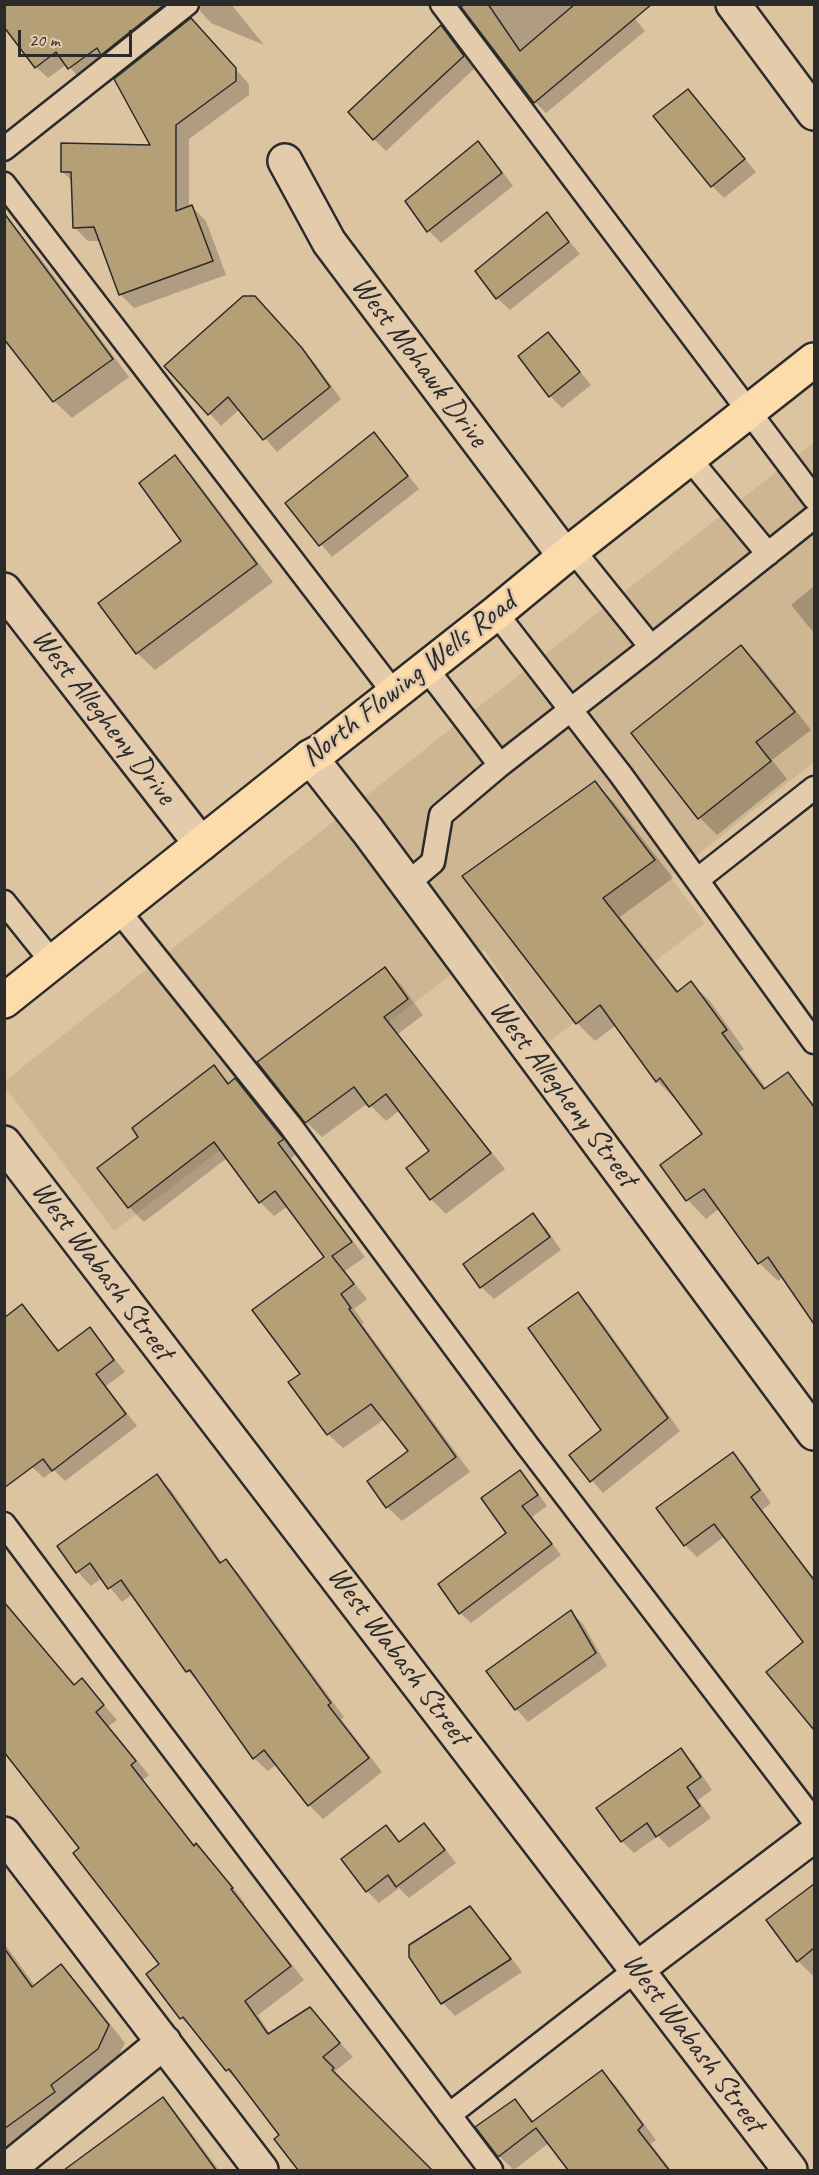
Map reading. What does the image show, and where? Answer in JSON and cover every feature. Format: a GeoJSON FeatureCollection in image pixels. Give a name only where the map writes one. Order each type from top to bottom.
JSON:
{"type":"FeatureCollection","features":[{"type":"Feature","properties":{"kind":"main road","name":"North Flowing Wells Road"},"geometry":{"type":"LineString","coordinates":[[4,1001],[689,458],[748,412],[811,371]]}},
{"type":"Feature","properties":{"kind":"street"},"geometry":{"type":"LineString","coordinates":[[733,4],[814,113]]}},
{"type":"Feature","properties":{"kind":"street","name":"West Mohawk Drive"},"geometry":{"type":"LineString","coordinates":[[285,161],[329,242],[569,553]]}},
{"type":"Feature","properties":{"kind":"street","name":"West Allegheny Drive"},"geometry":{"type":"LineString","coordinates":[[4,590],[201,844]]}},
{"type":"Feature","properties":{"kind":"street","name":"West Allegheny Street"},"geometry":{"type":"LineString","coordinates":[[310,757],[407,884],[814,1433]]}},
{"type":"Feature","properties":{"kind":"street","name":"West Wabash Street"},"geometry":{"type":"LineString","coordinates":[[4,1143],[790,2170]]}},
{"type":"Feature","properties":{"kind":"street"},"geometry":{"type":"LineString","coordinates":[[4,1834],[261,2170]]}},
{"type":"Feature","properties":{"kind":"street"},"geometry":{"type":"LineString","coordinates":[[637,1969],[814,1835]]}},
{"type":"Feature","properties":{"kind":"street"},"geometry":{"type":"LineString","coordinates":[[6,2170],[164,2042]]}},
{"type":"Feature","properties":{"kind":"lane"},"geometry":{"type":"LineString","coordinates":[[4,149],[187,4]]}},
{"type":"Feature","properties":{"kind":"lane"},"geometry":{"type":"LineString","coordinates":[[442,4],[814,498]]}},
{"type":"Feature","properties":{"kind":"lane"},"geometry":{"type":"LineString","coordinates":[[4,184],[394,693]]}},
{"type":"Feature","properties":{"kind":"lane"},"geometry":{"type":"LineString","coordinates":[[689,458],[768,554]]}},
{"type":"Feature","properties":{"kind":"lane"},"geometry":{"type":"LineString","coordinates":[[407,884],[432,862],[441,815],[500,765],[814,517]]}},
{"type":"Feature","properties":{"kind":"lane"},"geometry":{"type":"LineString","coordinates":[[569,553],[651,647]]}},
{"type":"Feature","properties":{"kind":"lane"},"geometry":{"type":"LineString","coordinates":[[496,613],[572,710],[814,1042]]}},
{"type":"Feature","properties":{"kind":"lane"},"geometry":{"type":"LineString","coordinates":[[426,668],[500,765]]}},
{"type":"Feature","properties":{"kind":"lane"},"geometry":{"type":"LineString","coordinates":[[697,880],[814,788]]}},
{"type":"Feature","properties":{"kind":"lane"},"geometry":{"type":"LineString","coordinates":[[4,902],[52,963]]}},
{"type":"Feature","properties":{"kind":"lane"},"geometry":{"type":"LineString","coordinates":[[119,911],[290,1125],[527,1445],[814,1821]]}},
{"type":"Feature","properties":{"kind":"lane"},"geometry":{"type":"LineString","coordinates":[[4,1524],[491,2170]]}},
{"type":"Feature","properties":{"kind":"lane"},"geometry":{"type":"LineString","coordinates":[[448,2115],[637,1969]]}},
{"type":"Feature","properties":{"kind":"shaded area"},"geometry":{"type":"Polygon","coordinates":[[[814,442],[814,762],[670,877],[705,923],[549,1042],[484,950],[114,1231],[5,1087],[5,1081],[814,442]]]}},
{"type":"Feature","properties":{"kind":"building"},"geometry":{"type":"Polygon","coordinates":[[[4,4],[165,4],[101,55],[97,48],[68,69],[56,52],[35,68],[4,27],[4,4]]]}},
{"type":"Feature","properties":{"kind":"building"},"geometry":{"type":"Polygon","coordinates":[[[464,4],[488,4],[520,51],[575,4],[652,4],[534,103],[461,7],[464,4]]]}},
{"type":"Feature","properties":{"kind":"building"},"geometry":{"type":"Polygon","coordinates":[[[191,18],[236,68],[236,81],[176,125],[176,211],[192,205],[213,261],[119,295],[94,227],[73,228],[71,172],[61,172],[61,143],[150,145],[114,79],[191,18]]]}},
{"type":"Feature","properties":{"kind":"building"},"geometry":{"type":"Polygon","coordinates":[[[441,25],[464,56],[373,140],[348,112],[441,25]]]}},
{"type":"Feature","properties":{"kind":"building"},"geometry":{"type":"Polygon","coordinates":[[[688,89],[745,159],[711,187],[653,116],[688,89]]]}},
{"type":"Feature","properties":{"kind":"building"},"geometry":{"type":"Polygon","coordinates":[[[478,141],[502,173],[427,232],[405,201],[478,141]]]}},
{"type":"Feature","properties":{"kind":"building"},"geometry":{"type":"Polygon","coordinates":[[[547,212],[569,242],[496,299],[475,271],[547,212]]]}},
{"type":"Feature","properties":{"kind":"building"},"geometry":{"type":"Polygon","coordinates":[[[4,213],[113,359],[53,402],[4,339],[4,213]]]}},
{"type":"Feature","properties":{"kind":"building"},"geometry":{"type":"Polygon","coordinates":[[[243,296],[255,296],[302,348],[330,387],[263,440],[228,397],[208,415],[164,366],[243,296]]]}},
{"type":"Feature","properties":{"kind":"building"},"geometry":{"type":"Polygon","coordinates":[[[548,332],[580,372],[549,397],[518,356],[548,332]]]}},
{"type":"Feature","properties":{"kind":"building"},"geometry":{"type":"Polygon","coordinates":[[[374,432],[408,476],[319,546],[285,503],[374,432]]]}},
{"type":"Feature","properties":{"kind":"building"},"geometry":{"type":"Polygon","coordinates":[[[175,455],[257,564],[136,654],[98,603],[181,541],[139,483],[175,455]]]}},
{"type":"Feature","properties":{"kind":"building"},"geometry":{"type":"Polygon","coordinates":[[[741,645],[795,712],[756,742],[771,761],[698,819],[631,733],[741,645]]]}},
{"type":"Feature","properties":{"kind":"building"},"geometry":{"type":"Polygon","coordinates":[[[595,781],[655,860],[603,898],[677,992],[691,981],[727,1030],[722,1033],[764,1089],[788,1072],[814,1107],[814,1324],[768,1257],[758,1264],[704,1189],[686,1201],[660,1165],[702,1134],[660,1078],[656,1082],[600,1005],[576,1024],[462,876],[595,781]]]}},
{"type":"Feature","properties":{"kind":"building"},"geometry":{"type":"Polygon","coordinates":[[[385,967],[408,999],[384,1017],[491,1153],[430,1200],[406,1168],[429,1151],[386,1094],[369,1107],[354,1087],[305,1123],[257,1062],[385,967]]]}},
{"type":"Feature","properties":{"kind":"building"},"geometry":{"type":"Polygon","coordinates":[[[214,1065],[228,1084],[235,1078],[284,1139],[278,1143],[352,1242],[332,1256],[354,1284],[341,1294],[351,1308],[349,1309],[456,1457],[386,1508],[367,1481],[408,1451],[371,1404],[327,1435],[288,1382],[300,1374],[252,1310],[324,1257],[275,1191],[259,1203],[214,1142],[128,1208],[97,1168],[138,1137],[132,1128],[214,1065]]]}},
{"type":"Feature","properties":{"kind":"building"},"geometry":{"type":"Polygon","coordinates":[[[533,1213],[550,1237],[480,1288],[463,1264],[533,1213]]]}},
{"type":"Feature","properties":{"kind":"building"},"geometry":{"type":"Polygon","coordinates":[[[578,1292],[668,1418],[590,1482],[569,1455],[601,1430],[528,1328],[578,1292]]]}},
{"type":"Feature","properties":{"kind":"building"},"geometry":{"type":"Polygon","coordinates":[[[22,1304],[58,1351],[90,1327],[114,1360],[96,1374],[126,1414],[52,1471],[43,1459],[4,1488],[4,1318],[22,1304]]]}},
{"type":"Feature","properties":{"kind":"building"},"geometry":{"type":"Polygon","coordinates":[[[733,1452],[760,1490],[751,1497],[814,1580],[814,1730],[766,1672],[803,1642],[714,1524],[684,1546],[656,1508],[733,1452]]]}},
{"type":"Feature","properties":{"kind":"building"},"geometry":{"type":"Polygon","coordinates":[[[520,1470],[538,1495],[522,1506],[552,1544],[459,1614],[438,1584],[506,1533],[481,1498],[520,1470]]]}},
{"type":"Feature","properties":{"kind":"building"},"geometry":{"type":"Polygon","coordinates":[[[157,1474],[220,1563],[226,1559],[331,1703],[328,1705],[369,1758],[308,1806],[264,1750],[253,1759],[190,1670],[186,1672],[121,1580],[108,1589],[90,1563],[76,1573],[57,1546],[157,1474]]]}},
{"type":"Feature","properties":{"kind":"building"},"geometry":{"type":"Polygon","coordinates":[[[4,1602],[74,1685],[82,1678],[104,1705],[96,1712],[136,1761],[131,1765],[194,1846],[196,1843],[233,1888],[231,1889],[291,1966],[245,2001],[268,2034],[310,2007],[340,2043],[323,2057],[334,2068],[332,2070],[432,2170],[298,2170],[274,2139],[279,2135],[229,2069],[226,2071],[183,2017],[180,2019],[146,1974],[159,1964],[73,1853],[79,1848],[4,1752],[4,1602]]]}},
{"type":"Feature","properties":{"kind":"building"},"geometry":{"type":"Polygon","coordinates":[[[571,1610],[596,1653],[515,1710],[486,1671],[571,1610]]]}},
{"type":"Feature","properties":{"kind":"building"},"geometry":{"type":"Polygon","coordinates":[[[681,1748],[701,1777],[687,1787],[700,1806],[656,1837],[647,1823],[621,1842],[596,1808],[681,1748]]]}},
{"type":"Feature","properties":{"kind":"building"},"geometry":{"type":"Polygon","coordinates":[[[424,1823],[445,1850],[396,1887],[388,1875],[366,1892],[341,1859],[386,1825],[399,1842],[424,1823]]]}},
{"type":"Feature","properties":{"kind":"building"},"geometry":{"type":"Polygon","coordinates":[[[814,1884],[814,1948],[797,1962],[766,1920],[814,1884]]]}},
{"type":"Feature","properties":{"kind":"building"},"geometry":{"type":"Polygon","coordinates":[[[470,1906],[511,1959],[441,2004],[409,1957],[409,1945],[470,1906]]]}},
{"type":"Feature","properties":{"kind":"building"},"geometry":{"type":"Polygon","coordinates":[[[4,1948],[32,1987],[61,1964],[109,2025],[98,2049],[51,2085],[55,2092],[4,2129],[4,1948]]]}},
{"type":"Feature","properties":{"kind":"building"},"geometry":{"type":"Polygon","coordinates":[[[602,2070],[643,2125],[638,2130],[669,2170],[568,2170],[536,2128],[498,2157],[475,2127],[515,2099],[532,2122],[602,2070]]]}},
{"type":"Feature","properties":{"kind":"building"},"geometry":{"type":"Polygon","coordinates":[[[163,2097],[216,2170],[64,2170],[163,2097]]]}}]}
